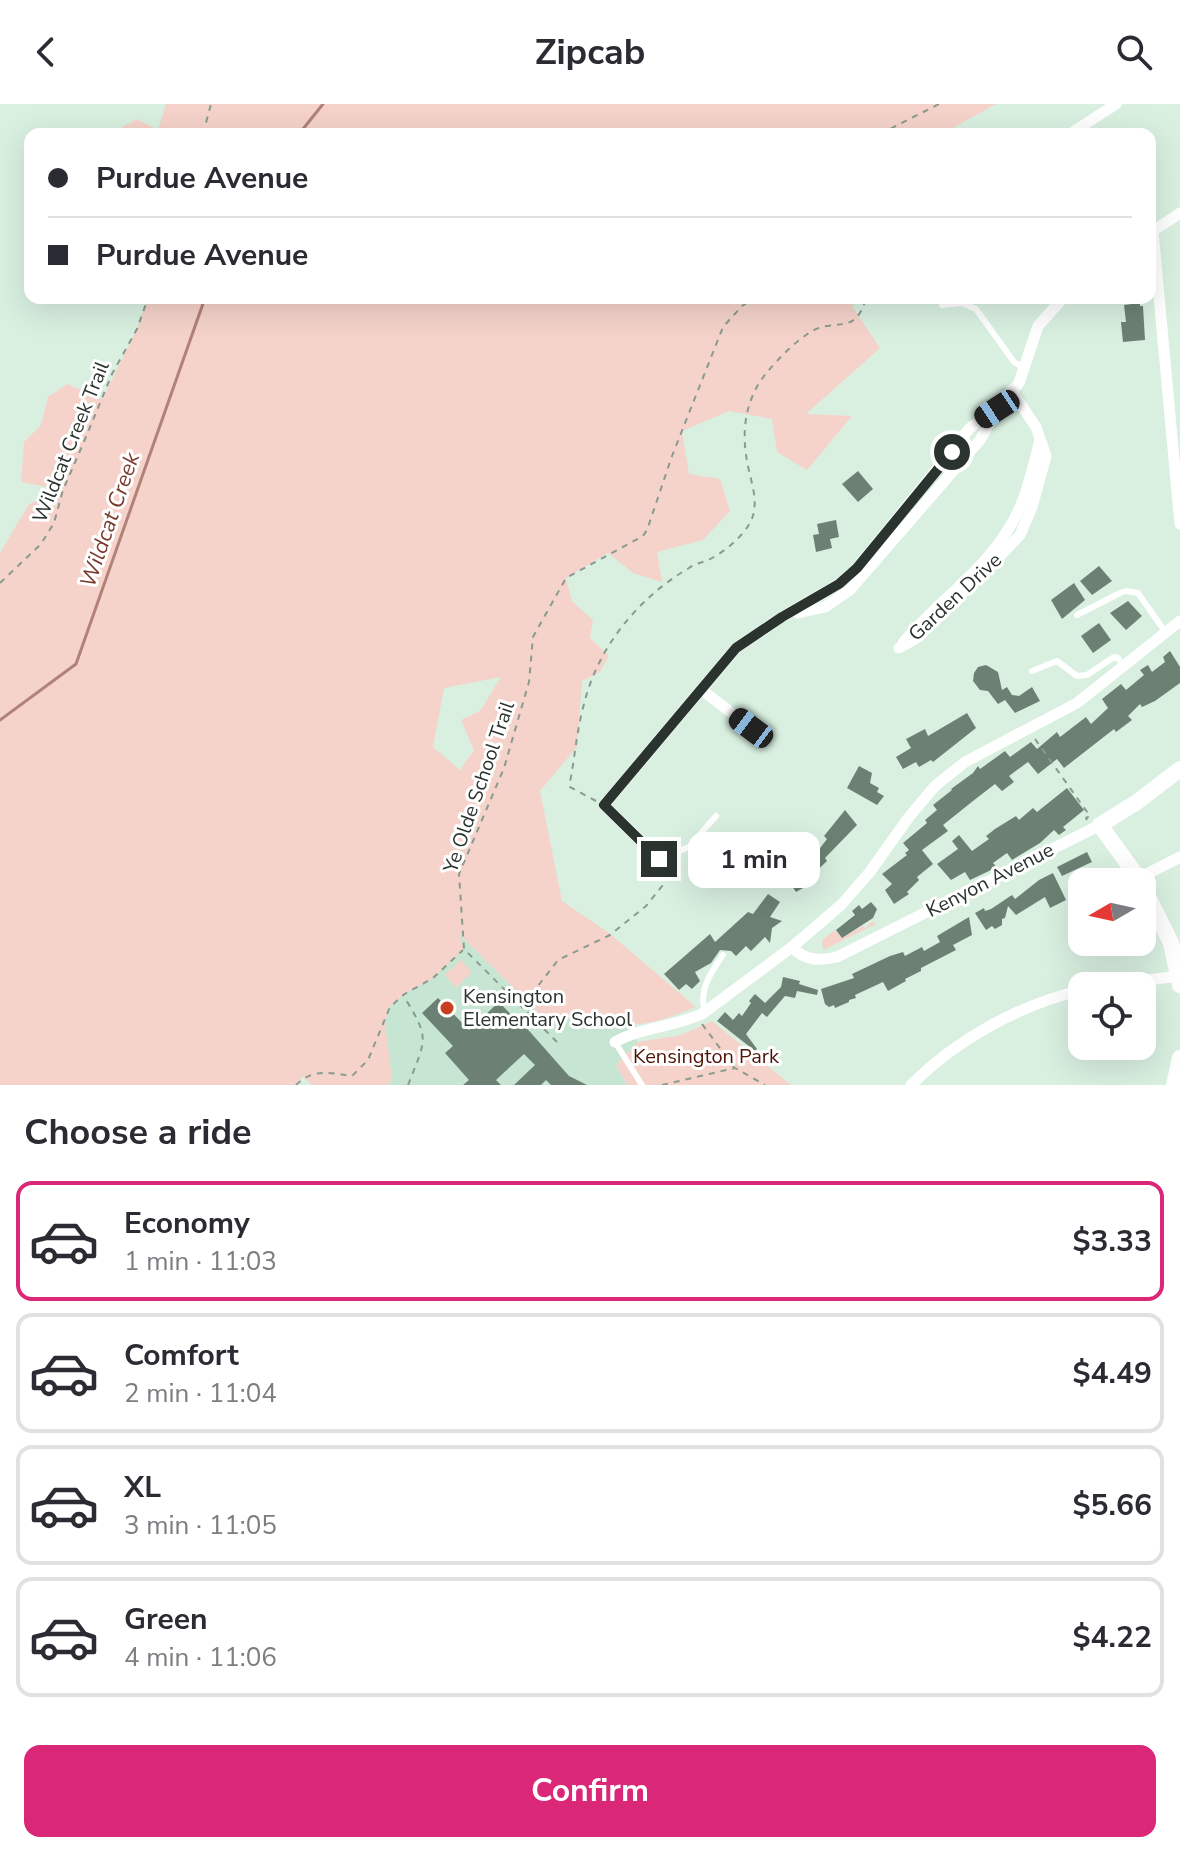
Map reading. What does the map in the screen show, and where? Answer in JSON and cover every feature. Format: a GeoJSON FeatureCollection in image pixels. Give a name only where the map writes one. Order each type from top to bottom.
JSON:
{"type":"FeatureCollection","features":[{"type":"Feature","properties":{"kind":"street"},"geometry":{"type":"LineString","coordinates":[[1079,128],[1116,104]]}},
{"type":"Feature","properties":{"kind":"street"},"geometry":{"type":"LineString","coordinates":[[1156,229],[1180,213]]}},
{"type":"Feature","properties":{"kind":"street"},"geometry":{"type":"LineString","coordinates":[[1156,282],[1180,524]]}},
{"type":"Feature","properties":{"kind":"street"},"geometry":{"type":"LineString","coordinates":[[659,859],[604,805],[736,648],[782,617],[825,607],[850,590],[980,440],[997,409],[1019,383],[1038,326],[1058,304]]}},
{"type":"Feature","properties":{"kind":"street","name":"Garden Drive"},"geometry":{"type":"LineString","coordinates":[[1011,390],[1036,427],[1046,456],[1032,507],[1020,535],[917,638],[899,648],[989,556],[1009,529],[1024,496],[1040,439]]}},
{"type":"Feature","properties":{"kind":"street"},"geometry":{"type":"LineString","coordinates":[[615,1042],[631,1033],[685,1022],[701,1014],[792,947],[841,905],[935,786],[965,762],[1077,703],[1180,621]]}},
{"type":"Feature","properties":{"kind":"street"},"geometry":{"type":"LineString","coordinates":[[702,690],[751,728]]}},
{"type":"Feature","properties":{"kind":"street","name":"Kenyon Avenue"},"geometry":{"type":"LineString","coordinates":[[792,947],[799,955],[819,961],[837,957],[1097,827],[1137,802],[1180,769]]}},
{"type":"Feature","properties":{"kind":"street"},"geometry":{"type":"LineString","coordinates":[[1097,827],[1130,868]]}},
{"type":"Feature","properties":{"kind":"street"},"geometry":{"type":"LineString","coordinates":[[1156,872],[1180,857]]}},
{"type":"Feature","properties":{"kind":"street"},"geometry":{"type":"LineString","coordinates":[[1156,912],[1171,943],[1180,979],[1156,981]]}},
{"type":"Feature","properties":{"kind":"street"},"geometry":{"type":"LineString","coordinates":[[911,1085],[952,1050],[985,1029],[1043,1002],[1068,994]]}},
{"type":"Feature","properties":{"kind":"street"},"geometry":{"type":"LineString","coordinates":[[1176,1085],[1180,1058]]}},
{"type":"Feature","properties":{"kind":"lane"},"geometry":{"type":"LineString","coordinates":[[942,305],[952,304]]}},
{"type":"Feature","properties":{"kind":"lane"},"geometry":{"type":"LineString","coordinates":[[964,304],[976,309],[1014,362],[1024,368]]}},
{"type":"Feature","properties":{"kind":"lane"},"geometry":{"type":"LineString","coordinates":[[1077,615],[1120,593],[1138,593],[1166,633]]}},
{"type":"Feature","properties":{"kind":"lane"},"geometry":{"type":"LineString","coordinates":[[1032,671],[1057,661],[1077,676],[1087,675],[1114,657],[1124,667]]}},
{"type":"Feature","properties":{"kind":"lane"},"geometry":{"type":"LineString","coordinates":[[659,859],[689,847],[716,816]]}},
{"type":"Feature","properties":{"kind":"lane"},"geometry":{"type":"LineString","coordinates":[[701,1014],[711,973],[723,955]]}},
{"type":"Feature","properties":{"kind":"lane"},"geometry":{"type":"LineString","coordinates":[[615,1042],[642,1085]]}},
{"type":"Feature","properties":{"kind":"path"},"geometry":{"type":"LineString","coordinates":[[205,128],[211,104]]}},
{"type":"Feature","properties":{"kind":"path"},"geometry":{"type":"LineString","coordinates":[[892,128],[939,104]]}},
{"type":"Feature","properties":{"kind":"path","name":"Wildcat Creek Trail"},"geometry":{"type":"LineString","coordinates":[[0,583],[41,544],[54,523],[63,490],[112,374],[137,329],[146,304]]}},
{"type":"Feature","properties":{"kind":"path","name":"Ye Olde School Trail"},"geometry":{"type":"LineString","coordinates":[[464,949],[459,874],[498,787],[521,714],[529,682],[533,637],[566,578],[643,536],[647,530],[723,327],[745,304]]}},
{"type":"Feature","properties":{"kind":"path"},"geometry":{"type":"LineString","coordinates":[[604,805],[570,787],[583,707],[600,656],[643,603],[690,566],[708,560],[739,536],[751,521],[754,507],[745,443],[748,401],[768,371],[811,332],[823,327],[845,325],[857,319],[863,304]]}},
{"type":"Feature","properties":{"kind":"path"},"geometry":{"type":"LineString","coordinates":[[1027,728],[1090,816],[1086,818],[1097,827]]}},
{"type":"Feature","properties":{"kind":"path"},"geometry":{"type":"LineString","coordinates":[[523,1005],[558,960],[610,935],[646,906],[667,880],[659,859]]}},
{"type":"Feature","properties":{"kind":"path"},"geometry":{"type":"LineString","coordinates":[[296,1085],[304,1077],[322,1071],[352,1076],[368,1060],[390,1007],[403,995],[433,978],[464,949],[557,1042]]}},
{"type":"Feature","properties":{"kind":"path"},"geometry":{"type":"LineString","coordinates":[[403,995],[422,1028],[423,1048],[408,1085]]}},
{"type":"Feature","properties":{"kind":"path"},"geometry":{"type":"LineString","coordinates":[[701,1014],[735,1068],[765,1085]]}},
{"type":"Feature","properties":{"kind":"path"},"geometry":{"type":"LineString","coordinates":[[662,1085],[735,1068]]}},
{"type":"Feature","properties":{"kind":"shaded area","name":"Kensington Elementary School"},"geometry":{"type":"Polygon","coordinates":[[[439,913],[543,1017],[617,1017],[638,1042],[616,1065],[627,1085],[312,1085],[303,1076],[439,913]]]}},
{"type":"Feature","properties":{"kind":"green space"},"geometry":{"type":"Polygon","coordinates":[[[166,104],[996,104],[953,128],[159,128],[166,104]]]}},
{"type":"Feature","properties":{"kind":"green space"},"geometry":{"type":"Polygon","coordinates":[[[137,119],[154,128],[121,128],[137,119]]]}},
{"type":"Feature","properties":{"kind":"green space"},"geometry":{"type":"Polygon","coordinates":[[[146,304],[854,304],[852,306],[880,348],[806,414],[852,416],[807,470],[777,452],[772,419],[729,411],[682,431],[689,474],[720,479],[730,511],[703,540],[657,552],[662,582],[633,573],[608,553],[566,578],[572,601],[593,620],[590,638],[609,656],[600,672],[582,681],[577,747],[540,791],[562,901],[609,933],[696,1007],[642,1024],[623,1024],[617,1017],[543,1017],[459,934],[464,949],[433,978],[403,995],[390,1007],[385,1022],[392,1079],[388,1085],[312,1085],[303,1076],[296,1085],[0,1085],[0,553],[29,504],[62,490],[21,482],[24,442],[41,425],[48,397],[67,384],[102,399],[137,329],[146,304]],[[501,677],[444,688],[433,747],[460,770],[474,750],[461,720],[480,711],[501,677]]]}},
{"type":"Feature","properties":{"kind":"green space"},"geometry":{"type":"Polygon","coordinates":[[[873,921],[876,924],[823,950],[822,940],[835,930],[842,938],[873,921]]]}},
{"type":"Feature","properties":{"kind":"green space"},"geometry":{"type":"Polygon","coordinates":[[[461,960],[472,972],[456,988],[445,975],[461,960]]]}},
{"type":"Feature","properties":{"kind":"green space","name":"Kensington Park"},"geometry":{"type":"Polygon","coordinates":[[[712,1021],[791,1085],[627,1085],[616,1065],[638,1042],[681,1035],[712,1021]]]}},
{"type":"Feature","properties":{"kind":"building"},"geometry":{"type":"Polygon","coordinates":[[[1124,305],[1143,306],[1145,340],[1123,342],[1121,322],[1126,322],[1124,305]]]}},
{"type":"Feature","properties":{"kind":"building"},"geometry":{"type":"Polygon","coordinates":[[[858,471],[873,489],[858,502],[842,484],[858,471]]]}},
{"type":"Feature","properties":{"kind":"building"},"geometry":{"type":"Polygon","coordinates":[[[836,520],[839,537],[830,539],[832,548],[816,552],[813,535],[819,534],[817,524],[836,520]]]}},
{"type":"Feature","properties":{"kind":"building"},"geometry":{"type":"Polygon","coordinates":[[[1099,566],[1112,581],[1092,595],[1080,581],[1099,566]]]}},
{"type":"Feature","properties":{"kind":"building"},"geometry":{"type":"Polygon","coordinates":[[[1074,583],[1085,600],[1062,619],[1051,600],[1074,583]]]}},
{"type":"Feature","properties":{"kind":"building"},"geometry":{"type":"Polygon","coordinates":[[[1128,601],[1142,616],[1126,630],[1110,613],[1128,601]]]}},
{"type":"Feature","properties":{"kind":"building"},"geometry":{"type":"Polygon","coordinates":[[[1099,623],[1111,640],[1093,653],[1081,636],[1099,623]]]}},
{"type":"Feature","properties":{"kind":"building"},"geometry":{"type":"Polygon","coordinates":[[[1170,651],[1180,667],[1180,683],[1155,701],[1142,707],[1140,704],[1128,716],[1132,720],[1116,732],[1114,729],[1064,768],[1057,759],[1038,774],[1028,762],[1009,776],[1014,782],[1002,791],[995,784],[973,801],[943,825],[948,831],[922,850],[933,864],[917,877],[919,880],[907,892],[909,894],[894,904],[885,890],[892,884],[882,874],[907,855],[905,853],[909,850],[903,843],[927,823],[925,820],[937,810],[933,805],[978,766],[980,769],[1005,751],[1010,757],[1031,742],[1037,749],[1057,732],[1060,737],[1086,717],[1091,724],[1108,708],[1102,699],[1121,684],[1126,690],[1144,675],[1140,670],[1148,665],[1152,672],[1165,662],[1163,657],[1170,651]]]}},
{"type":"Feature","properties":{"kind":"building"},"geometry":{"type":"Polygon","coordinates":[[[986,665],[998,672],[1002,690],[1007,687],[1012,695],[1019,696],[1032,687],[1040,701],[1015,713],[1005,700],[998,704],[988,691],[980,690],[973,681],[978,667],[986,665]]]}},
{"type":"Feature","properties":{"kind":"building"},"geometry":{"type":"Polygon","coordinates":[[[967,713],[976,728],[933,762],[931,760],[919,767],[916,762],[903,769],[896,757],[911,748],[906,739],[925,729],[928,736],[967,713]]]}},
{"type":"Feature","properties":{"kind":"building"},"geometry":{"type":"Polygon","coordinates":[[[859,766],[872,773],[870,783],[879,788],[877,792],[884,796],[877,805],[847,788],[859,766]]]}},
{"type":"Feature","properties":{"kind":"building"},"geometry":{"type":"Polygon","coordinates":[[[1067,788],[1084,810],[1063,827],[1066,830],[1059,835],[1054,830],[1040,843],[1012,860],[1007,853],[993,863],[996,866],[970,880],[965,872],[951,880],[937,864],[958,849],[952,841],[959,835],[972,851],[989,839],[986,836],[995,829],[1016,816],[1019,820],[1033,808],[1037,812],[1067,788]]]}},
{"type":"Feature","properties":{"kind":"building"},"geometry":{"type":"Polygon","coordinates":[[[845,810],[857,825],[803,884],[805,887],[796,892],[782,871],[805,852],[814,856],[827,839],[824,836],[845,810]]]}},
{"type":"Feature","properties":{"kind":"building"},"geometry":{"type":"Polygon","coordinates":[[[1087,852],[1092,862],[1079,868],[1068,868],[1068,873],[1062,876],[1057,867],[1087,852]]]}},
{"type":"Feature","properties":{"kind":"building"},"geometry":{"type":"Polygon","coordinates":[[[1053,873],[1066,900],[1050,908],[1045,897],[1016,915],[1008,906],[1002,925],[986,930],[975,913],[984,908],[985,911],[991,909],[1012,895],[1015,899],[1053,873]]]}},
{"type":"Feature","properties":{"kind":"building"},"geometry":{"type":"Polygon","coordinates":[[[768,894],[780,902],[770,917],[782,921],[772,928],[770,943],[765,937],[751,951],[746,946],[736,956],[731,951],[720,950],[711,963],[695,972],[700,981],[692,989],[686,984],[679,990],[664,974],[710,934],[715,942],[748,912],[753,914],[768,894]]]}},
{"type":"Feature","properties":{"kind":"building"},"geometry":{"type":"Polygon","coordinates":[[[871,902],[877,909],[873,918],[842,938],[836,930],[855,915],[852,911],[859,905],[862,909],[871,902]]]}},
{"type":"Feature","properties":{"kind":"building"},"geometry":{"type":"Polygon","coordinates":[[[969,917],[972,935],[953,945],[956,950],[921,968],[906,981],[888,991],[883,982],[835,1008],[834,1005],[829,1007],[825,1004],[821,989],[854,978],[852,974],[890,956],[903,952],[905,956],[922,947],[924,951],[940,942],[937,936],[969,917]]]}},
{"type":"Feature","properties":{"kind":"building"},"geometry":{"type":"Polygon","coordinates":[[[783,977],[818,990],[817,995],[797,991],[795,998],[785,996],[767,1017],[762,1013],[746,1034],[757,1049],[755,1051],[717,1021],[725,1012],[733,1020],[739,1013],[742,1016],[755,994],[765,1003],[781,987],[783,977]]]}},
{"type":"Feature","properties":{"kind":"building"},"geometry":{"type":"Polygon","coordinates":[[[438,998],[469,1030],[499,1002],[569,1076],[587,1085],[551,1085],[546,1080],[541,1085],[514,1085],[535,1065],[524,1054],[496,1080],[501,1085],[463,1085],[469,1080],[445,1053],[453,1046],[422,1013],[438,998]]]}},
{"type":"Feature","properties":{"kind":"waterway","name":"Wildcat Creek"},"geometry":{"type":"LineString","coordinates":[[304,128],[323,104]]}},
{"type":"Feature","properties":{"kind":"waterway","name":"Wildcat Creek"},"geometry":{"type":"LineString","coordinates":[[0,720],[76,664],[203,304]]}},
{"type":"Feature","properties":{"kind":"place","name":"Kensington Elementary School"},"geometry":{"type":"Point","coordinates":[447,1008]}},
{"type":"Feature","properties":{"kind":"route"},"geometry":{"type":"LineString","coordinates":[[659,859],[604,805],[736,648],[782,617],[819,598],[857,568],[952,452]]}}]}
